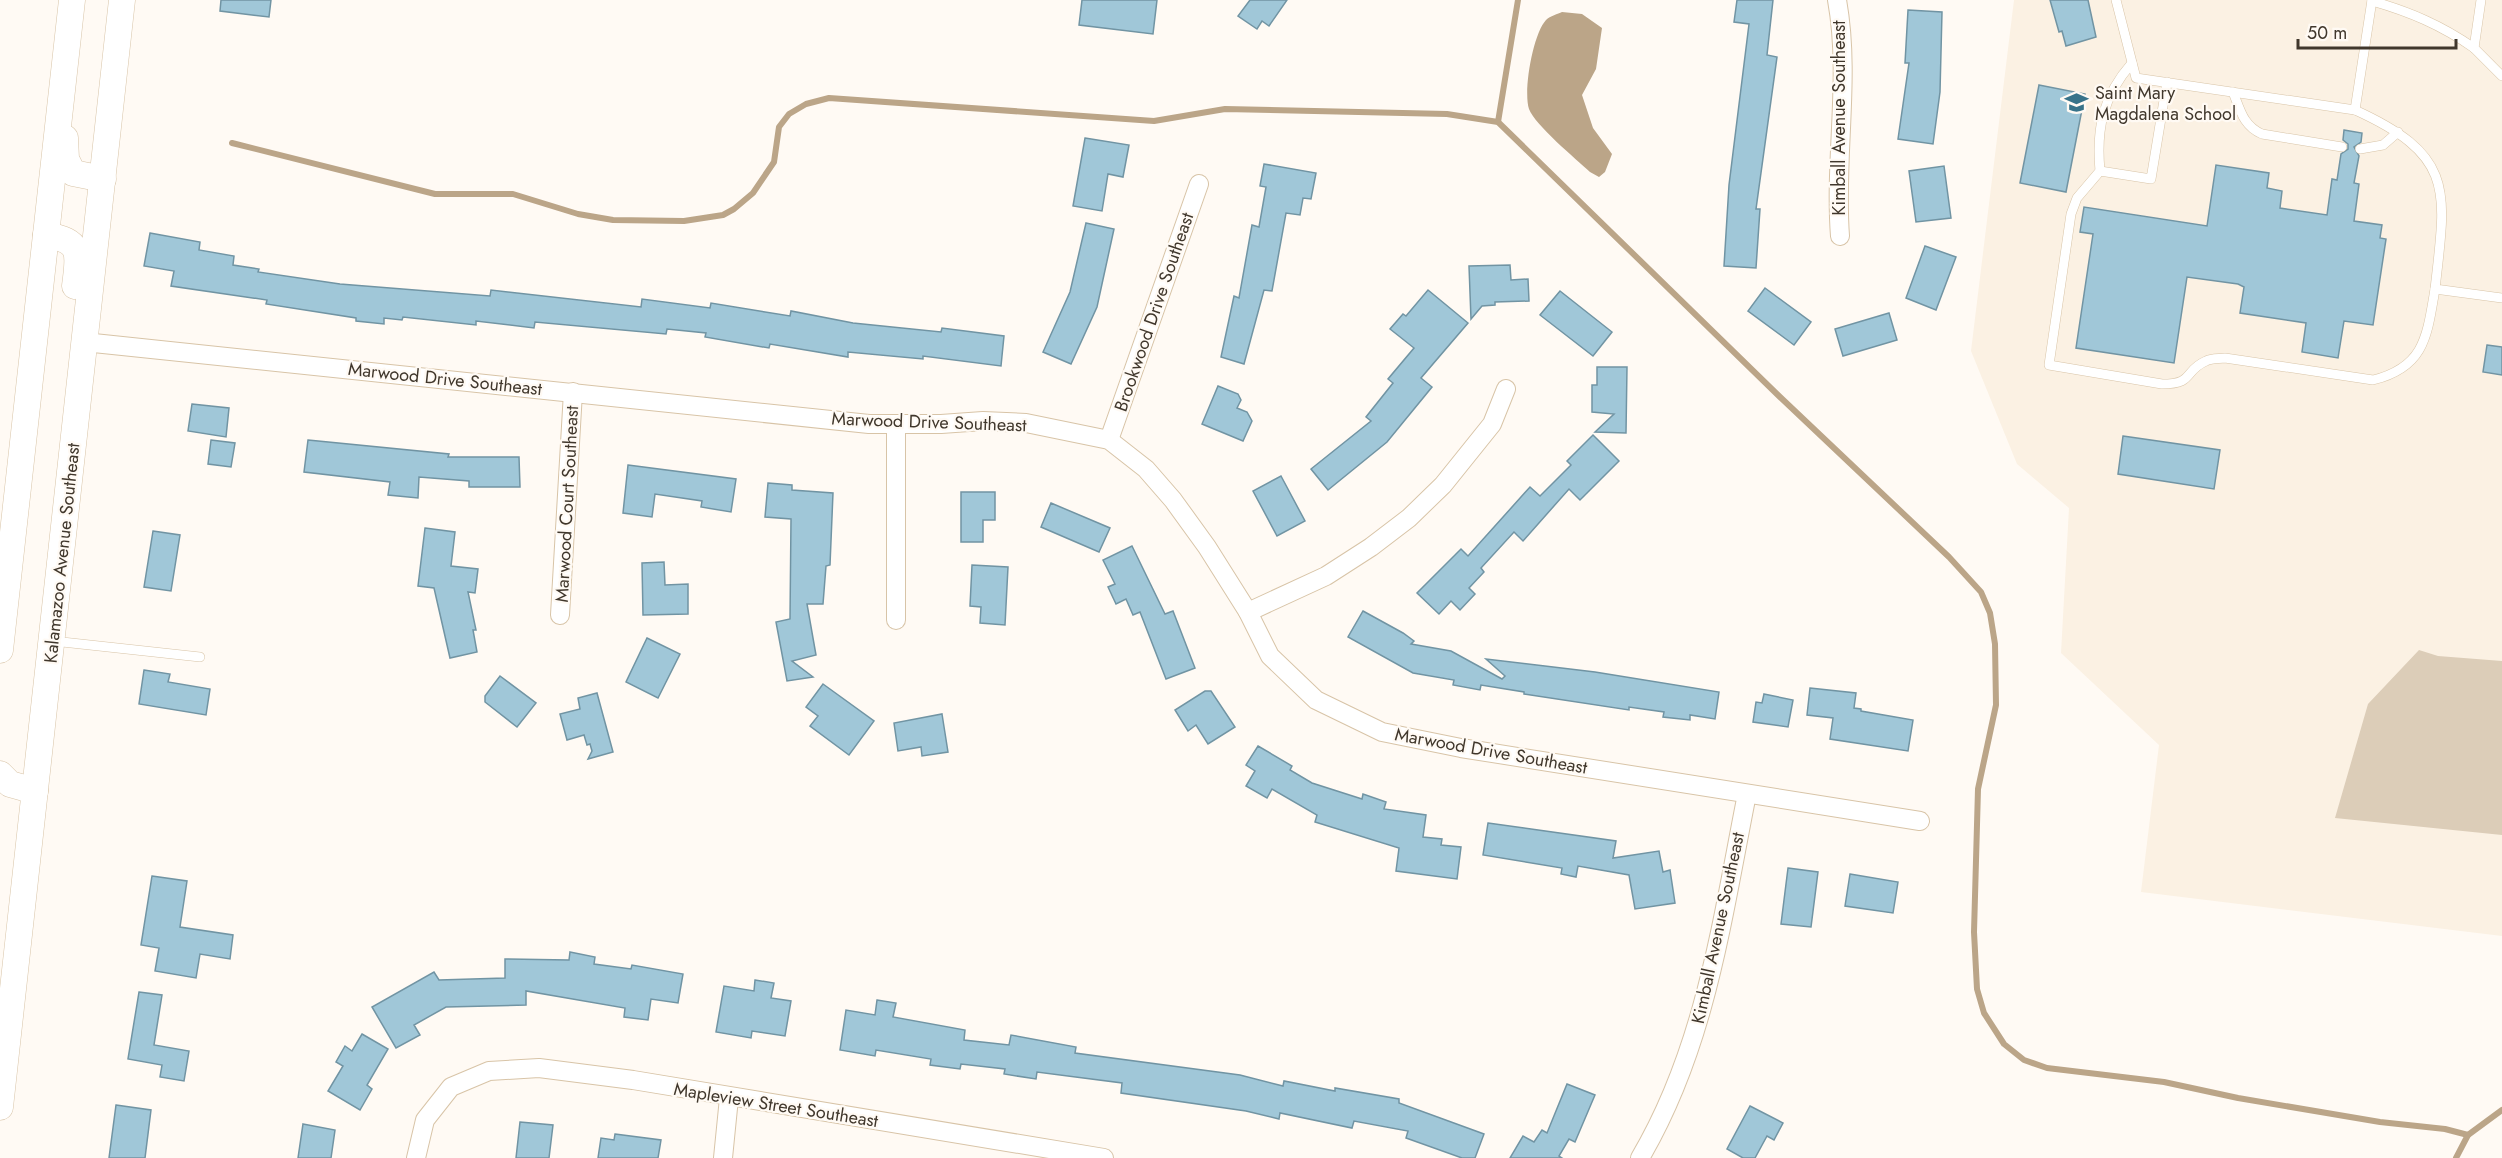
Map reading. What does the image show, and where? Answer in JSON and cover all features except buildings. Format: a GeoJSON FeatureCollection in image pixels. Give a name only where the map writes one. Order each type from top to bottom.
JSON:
{"type":"FeatureCollection","features":[{"type":"Feature","properties":{"kind":"main road"},"geometry":{"type":"LineString","coordinates":[[0,651],[7,529],[46,234],[72,0]]}},
{"type":"Feature","properties":{"kind":"main road","name":"Kalamazoo Avenue Southeast"},"geometry":{"type":"LineString","coordinates":[[0,1107],[122,0]]}},
{"type":"Feature","properties":{"kind":"main road"},"geometry":{"type":"LineString","coordinates":[[62,90],[66,159],[73,173],[103,179]]}},
{"type":"Feature","properties":{"kind":"main road"},"geometry":{"type":"LineString","coordinates":[[46,234],[67,239],[75,246],[78,259],[74,331],[84,342]]}},
{"type":"Feature","properties":{"kind":"main road"},"geometry":{"type":"LineString","coordinates":[[0,774],[10,784],[35,791]]}},
{"type":"Feature","properties":{"kind":"street","name":"Kimball Avenue Southeast"},"geometry":{"type":"LineString","coordinates":[[1837,0],[1841,73],[1837,200],[1840,236]]}},
{"type":"Feature","properties":{"kind":"street","name":"Brookwood Drive Southeast"},"geometry":{"type":"LineString","coordinates":[[1109,440],[1199,184]]}},
{"type":"Feature","properties":{"kind":"street","name":"Marwood Drive Southeast"},"geometry":{"type":"LineString","coordinates":[[84,342],[869,424],[941,424],[982,421],[1026,423],[1109,440],[1146,469],[1173,500],[1207,547],[1248,612],[1270,656],[1316,700],[1382,732],[1461,748],[1920,821]]}},
{"type":"Feature","properties":{"kind":"street"},"geometry":{"type":"LineString","coordinates":[[1248,612],[1326,576],[1371,547],[1408,518],[1443,484],[1492,424],[1506,390]]}},
{"type":"Feature","properties":{"kind":"street","name":"Marwood Court Southeast"},"geometry":{"type":"LineString","coordinates":[[560,615],[573,392]]}},
{"type":"Feature","properties":{"kind":"street"},"geometry":{"type":"LineString","coordinates":[[896,424],[896,620]]}},
{"type":"Feature","properties":{"kind":"street","name":"Kimball Avenue Southeast"},"geometry":{"type":"LineString","coordinates":[[1640,1158],[1691,1051],[1712,974],[1747,794]]}},
{"type":"Feature","properties":{"kind":"street","name":"Mapleview Street Southeast"},"geometry":{"type":"LineString","coordinates":[[416,1158],[425,1120],[451,1088],[489,1071],[539,1068],[633,1080],[729,1098],[1104,1158]]}},
{"type":"Feature","properties":{"kind":"street"},"geometry":{"type":"LineString","coordinates":[[723,1158],[729,1098]]}},
{"type":"Feature","properties":{"kind":"lane"},"geometry":{"type":"LineString","coordinates":[[2116,0],[2136,78],[2355,110],[2398,132],[2425,155],[2443,195],[2444,214],[2428,331],[2421,349],[2410,363],[2393,375],[2373,380],[2346,378],[2225,358],[2208,360],[2196,367],[2186,380],[2178,384],[2049,365],[2071,214],[2077,198],[2100,171],[2097,143],[2103,110],[2119,78],[2132,63]]}},
{"type":"Feature","properties":{"kind":"lane"},"geometry":{"type":"LineString","coordinates":[[2355,110],[2372,0],[2409,11],[2443,27],[2474,48],[2502,76]]}},
{"type":"Feature","properties":{"kind":"lane"},"geometry":{"type":"LineString","coordinates":[[2474,48],[2481,0]]}},
{"type":"Feature","properties":{"kind":"lane"},"geometry":{"type":"LineString","coordinates":[[2100,171],[2151,179],[2167,82]]}},
{"type":"Feature","properties":{"kind":"lane"},"geometry":{"type":"LineString","coordinates":[[2233,92],[2246,123],[2252,130],[2262,134],[2342,147]]}},
{"type":"Feature","properties":{"kind":"lane"},"geometry":{"type":"LineString","coordinates":[[2360,149],[2383,145],[2398,132]]}},
{"type":"Feature","properties":{"kind":"lane"},"geometry":{"type":"LineString","coordinates":[[2435,289],[2502,298]]}},
{"type":"Feature","properties":{"kind":"lane"},"geometry":{"type":"LineString","coordinates":[[53,641],[200,657]]}},
{"type":"Feature","properties":{"kind":"shaded area"},"geometry":{"type":"Polygon","coordinates":[[[2014,0],[2502,0],[2502,936],[2141,892],[2159,745],[2061,653],[2069,508],[2017,464],[1971,351],[2014,0]]]}},
{"type":"Feature","properties":{"kind":"shaded area"},"geometry":{"type":"Polygon","coordinates":[[[1562,12],[1582,14],[1602,28],[1596,69],[1582,95],[1593,128],[1612,154],[1605,172],[1599,177],[1590,172],[1556,142],[1533,116],[1527,101],[1530,63],[1537,37],[1546,20],[1562,12]]]}},
{"type":"Feature","properties":{"kind":"shaded area"},"geometry":{"type":"Polygon","coordinates":[[[2419,650],[2438,656],[2502,661],[2502,835],[2335,818],[2368,704],[2419,650]]]}},
{"type":"Feature","properties":{"kind":"waterway"},"geometry":{"type":"LineString","coordinates":[[1498,122],[1518,0]]}},
{"type":"Feature","properties":{"kind":"waterway"},"geometry":{"type":"LineString","coordinates":[[232,143],[435,194],[513,194],[578,214],[613,220],[684,221],[723,215],[753,193],[774,162],[779,127],[789,114],[806,104],[829,98],[1154,121],[1225,109],[1447,114],[1498,122],[1780,397],[1949,557],[1981,592],[1990,613],[1995,644],[1996,705],[1978,789],[1974,932],[1977,989],[1984,1013],[2004,1044],[2024,1060],[2047,1068],[2164,1082],[2238,1098],[2380,1122],[2445,1129],[2468,1135]]}},
{"type":"Feature","properties":{"kind":"waterway"},"geometry":{"type":"LineString","coordinates":[[2456,1158],[2468,1135],[2502,1110]]}},
{"type":"Feature","properties":{"kind":"place","name":"Saint Mary Magdalena School"},"geometry":{"type":"Point","coordinates":[2077,103]}}]}
